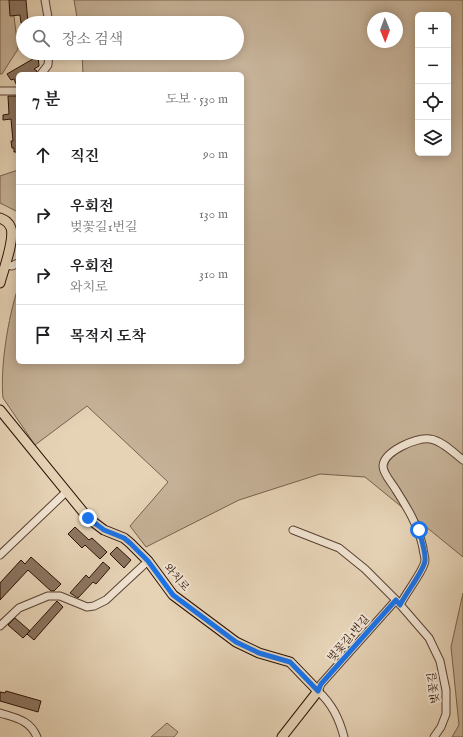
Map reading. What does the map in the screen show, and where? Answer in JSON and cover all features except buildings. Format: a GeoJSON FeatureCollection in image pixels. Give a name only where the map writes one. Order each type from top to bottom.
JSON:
{"type":"FeatureCollection","features":[{"type":"Feature","properties":{"kind":"main road"},"geometry":{"type":"LineString","coordinates":[[0,218],[7,221],[11,229],[12,237],[0,283]]}},
{"type":"Feature","properties":{"kind":"main road","name":"와치로"},"geometry":{"type":"LineString","coordinates":[[1,412],[88,518],[104,530],[124,538],[148,561],[173,595],[236,642],[259,653],[290,662],[318,691]]}},
{"type":"Feature","properties":{"kind":"main road"},"geometry":{"type":"LineString","coordinates":[[282,737],[318,691]]}},
{"type":"Feature","properties":{"kind":"street"},"geometry":{"type":"LineString","coordinates":[[45,0],[48,16]]}},
{"type":"Feature","properties":{"kind":"street"},"geometry":{"type":"LineString","coordinates":[[43,72],[48,65],[48,60]]}},
{"type":"Feature","properties":{"kind":"street"},"geometry":{"type":"LineString","coordinates":[[0,91],[16,91]]}},
{"type":"Feature","properties":{"kind":"street"},"geometry":{"type":"LineString","coordinates":[[5,265],[12,266],[16,264]]}},
{"type":"Feature","properties":{"kind":"street","name":"벚꽃길1번길"},"geometry":{"type":"LineString","coordinates":[[318,691],[321,684],[406,593],[422,569],[425,560],[419,530],[385,472],[383,466],[386,456],[403,445],[430,438],[448,448],[463,460]]}},
{"type":"Feature","properties":{"kind":"street"},"geometry":{"type":"LineString","coordinates":[[0,555],[66,492]]}},
{"type":"Feature","properties":{"kind":"street","name":"벚꽃길"},"geometry":{"type":"LineString","coordinates":[[293,530],[339,548],[365,569],[398,602],[429,638],[440,661],[446,690],[446,714],[441,727],[434,737]]}},
{"type":"Feature","properties":{"kind":"street"},"geometry":{"type":"LineString","coordinates":[[0,626],[19,608],[48,596],[60,596],[87,607],[98,604],[148,561]]}},
{"type":"Feature","properties":{"kind":"street"},"geometry":{"type":"LineString","coordinates":[[318,691],[329,702],[339,720],[344,737]]}},
{"type":"Feature","properties":{"kind":"street"},"geometry":{"type":"LineString","coordinates":[[0,713],[25,721],[33,728],[37,737]]}},
{"type":"Feature","properties":{"kind":"shaded area"},"geometry":{"type":"Polygon","coordinates":[[[0,0],[12,0],[16,33],[16,52],[2,74],[0,74],[0,0]]]}},
{"type":"Feature","properties":{"kind":"shaded area"},"geometry":{"type":"Polygon","coordinates":[[[74,0],[463,0],[463,557],[365,477],[320,474],[239,500],[146,547],[130,526],[168,482],[87,406],[35,445],[3,398],[2,386],[4,357],[11,313],[16,294],[16,364],[244,364],[244,72],[83,72],[82,60],[244,60],[244,16],[77,16],[74,0]]]}},
{"type":"Feature","properties":{"kind":"shaded area"},"geometry":{"type":"Polygon","coordinates":[[[16,171],[16,211],[0,203],[0,176],[16,171]]]}},
{"type":"Feature","properties":{"kind":"shaded area"},"geometry":{"type":"Polygon","coordinates":[[[463,593],[463,737],[452,737],[459,725],[451,647],[463,593]]]}},
{"type":"Feature","properties":{"kind":"shaded area"},"geometry":{"type":"Polygon","coordinates":[[[167,723],[178,732],[174,737],[151,737],[167,723]]]}},
{"type":"Feature","properties":{"kind":"route"},"geometry":{"type":"LineString","coordinates":[[88,518],[104,530],[124,538],[130,543],[148,561],[173,595],[236,642],[259,653],[290,662],[318,691],[321,684],[396,600],[400,605],[422,569],[425,560],[419,530]]}}]}
